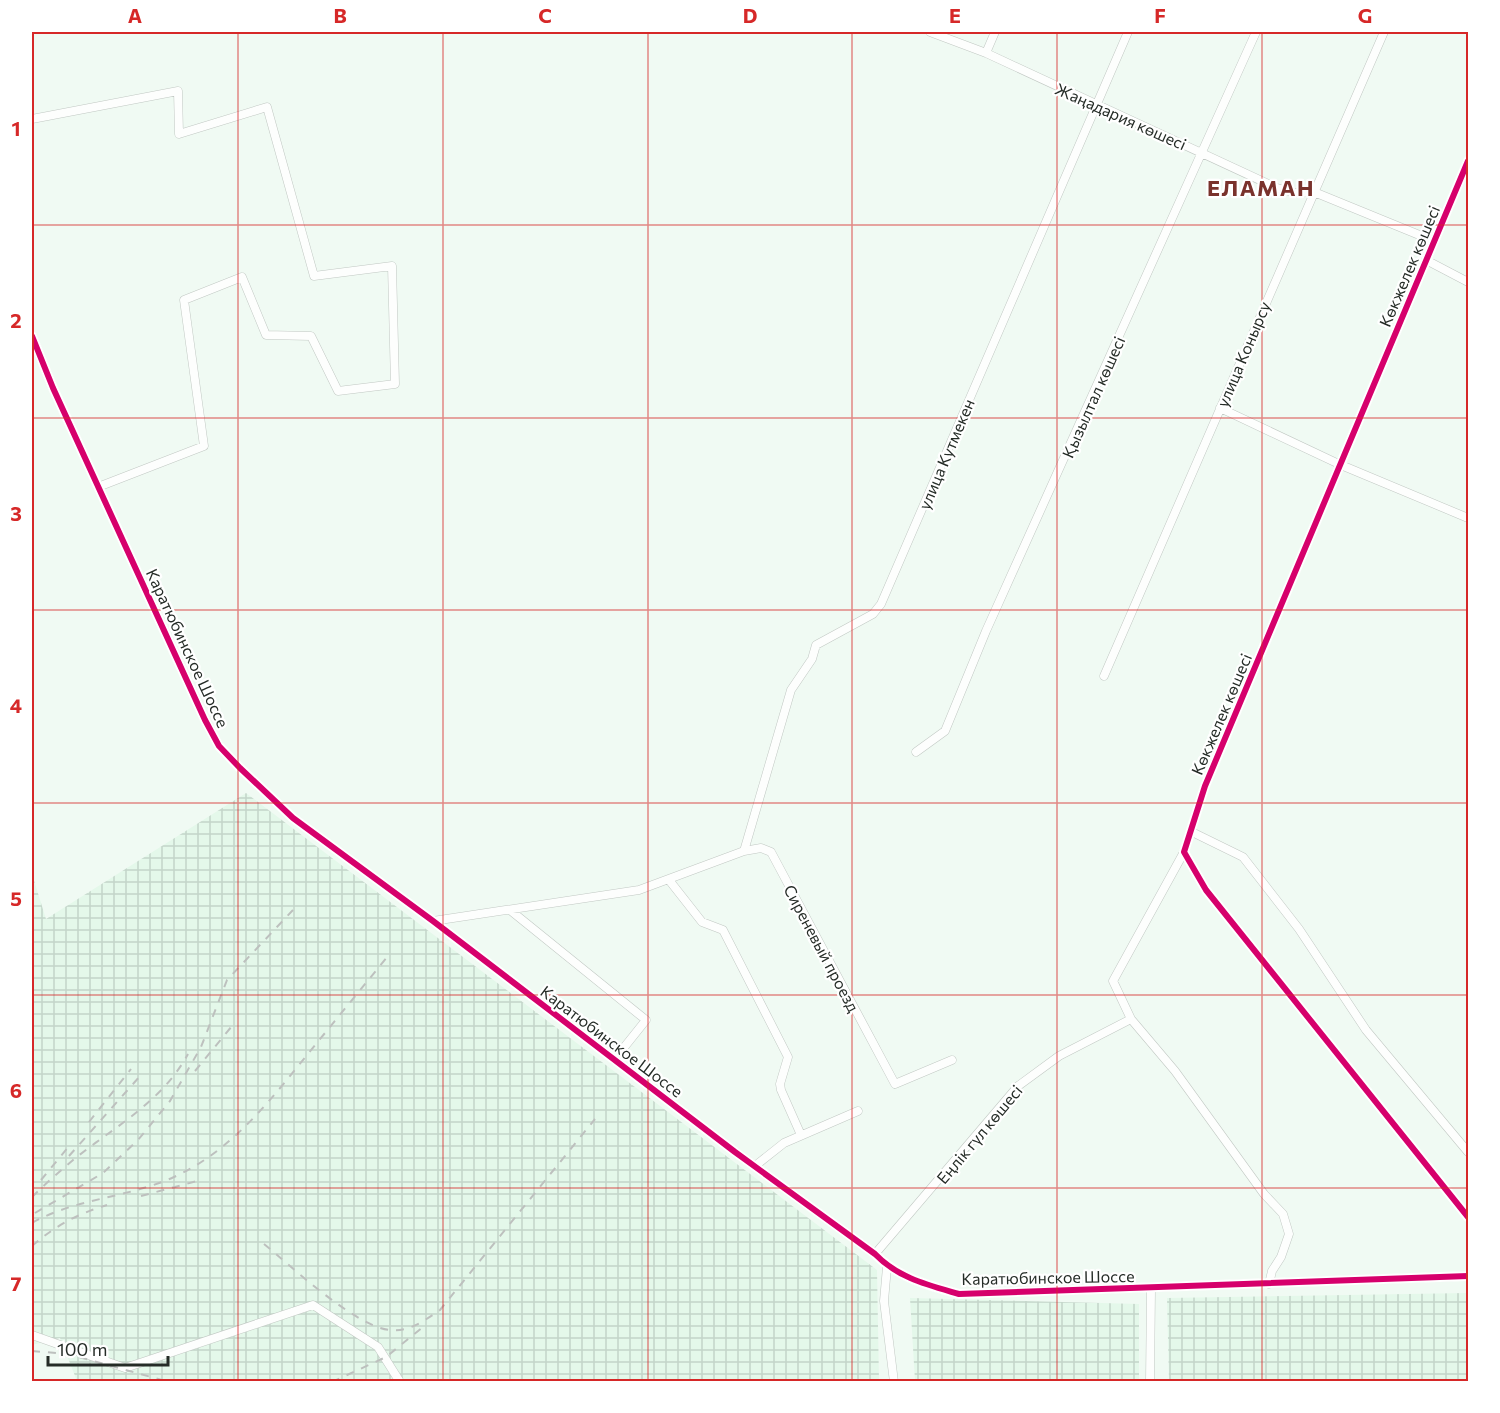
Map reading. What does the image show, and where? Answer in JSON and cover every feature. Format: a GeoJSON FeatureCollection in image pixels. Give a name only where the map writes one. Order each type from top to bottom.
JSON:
{"type":"FeatureCollection","features":[{"type":"Feature","properties":{"kind":"street","name":"Жаңадария көшесі"},"geometry":{"type":"LineString","coordinates":[[930,32],[986,53],[1277,188],[1296,193],[1314,192],[1434,241]]}},
{"type":"Feature","properties":{"kind":"street"},"geometry":{"type":"LineString","coordinates":[[986,53],[995,32]]}},
{"type":"Feature","properties":{"kind":"street","name":"улица Кутмекен"},"geometry":{"type":"LineString","coordinates":[[744,851],[791,690],[812,659],[816,645],[873,614],[881,604],[1128,32]]}},
{"type":"Feature","properties":{"kind":"street","name":"Қызылтал көшесі"},"geometry":{"type":"LineString","coordinates":[[916,752],[945,731],[986,632],[1204,153],[1256,32]]}},
{"type":"Feature","properties":{"kind":"street","name":"улица Конырсу"},"geometry":{"type":"LineString","coordinates":[[1104,676],[1384,32]]}},
{"type":"Feature","properties":{"kind":"street"},"geometry":{"type":"LineString","coordinates":[[32,119],[178,91],[179,134],[267,107],[314,276],[392,266],[395,384],[338,391],[311,336],[266,335],[242,277],[184,300],[204,446],[98,487]]}},
{"type":"Feature","properties":{"kind":"street","name":"Көкжелек көшесі"},"geometry":{"type":"LineString","coordinates":[[1131,1019],[1113,981],[1184,852],[1205,786],[1468,161]]}},
{"type":"Feature","properties":{"kind":"street"},"geometry":{"type":"LineString","coordinates":[[1426,260],[1468,282]]}},
{"type":"Feature","properties":{"kind":"street","name":"Каратюбинское Шоссе"},"geometry":{"type":"LineString","coordinates":[[32,336],[98,487],[219,746],[293,818],[875,1254],[887,1266],[919,1283],[958,1294],[1151,1289],[1468,1276]]}},
{"type":"Feature","properties":{"kind":"street"},"geometry":{"type":"LineString","coordinates":[[1220,408],[1341,465],[1468,518]]}},
{"type":"Feature","properties":{"kind":"street"},"geometry":{"type":"LineString","coordinates":[[1192,832],[1243,857],[1299,929],[1366,1029],[1468,1152]]}},
{"type":"Feature","properties":{"kind":"street","name":"Сиреневый проезд"},"geometry":{"type":"LineString","coordinates":[[433,921],[639,890],[744,851],[761,848],[771,852],[895,1084],[952,1060]]}},
{"type":"Feature","properties":{"kind":"street"},"geometry":{"type":"LineString","coordinates":[[1184,852],[1206,890],[1451,1199],[1468,1217]]}},
{"type":"Feature","properties":{"kind":"street"},"geometry":{"type":"LineString","coordinates":[[669,880],[702,922],[723,930],[788,1057],[780,1084],[801,1135]]}},
{"type":"Feature","properties":{"kind":"street"},"geometry":{"type":"LineString","coordinates":[[510,910],[646,1020],[614,1060]]}},
{"type":"Feature","properties":{"kind":"street"},"geometry":{"type":"LineString","coordinates":[[1131,1019],[1176,1071],[1264,1194],[1283,1214],[1289,1234],[1281,1257],[1272,1271],[1269,1284]]}},
{"type":"Feature","properties":{"kind":"street","name":"Еңлік гүл көшесі"},"geometry":{"type":"LineString","coordinates":[[875,1254],[1017,1086],[1059,1056],[1131,1019]]}},
{"type":"Feature","properties":{"kind":"street"},"geometry":{"type":"LineString","coordinates":[[755,1166],[784,1143],[858,1111]]}},
{"type":"Feature","properties":{"kind":"street"},"geometry":{"type":"LineString","coordinates":[[887,1266],[884,1301],[894,1382]]}},
{"type":"Feature","properties":{"kind":"street"},"geometry":{"type":"LineString","coordinates":[[1150,1382],[1151,1289]]}},
{"type":"Feature","properties":{"kind":"street"},"geometry":{"type":"LineString","coordinates":[[32,1335],[125,1368],[313,1305],[378,1347],[400,1382]]}},
{"type":"Feature","properties":{"kind":"shaded area"},"geometry":{"type":"Polygon","coordinates":[[[246,793],[877,1270],[879,1381],[77,1381],[60,1338],[32,1345],[32,874],[46,919],[246,793]]]}},
{"type":"Feature","properties":{"kind":"shaded area"},"geometry":{"type":"Polygon","coordinates":[[[1468,1293],[1468,1381],[1169,1381],[1167,1298],[1468,1293]]]}},
{"type":"Feature","properties":{"kind":"shaded area"},"geometry":{"type":"Polygon","coordinates":[[[910,1298],[1139,1304],[1139,1381],[915,1381],[910,1298]]]}},
{"type":"Feature","properties":{"kind":"railway"},"geometry":{"type":"LineString","coordinates":[[35,1213],[103,1173],[138,1140],[170,1101],[201,1047],[227,980],[293,910]]}},
{"type":"Feature","properties":{"kind":"railway"},"geometry":{"type":"LineString","coordinates":[[32,1223],[66,1208],[156,1184],[195,1166],[213,1154],[248,1124],[293,1073],[388,956]]}},
{"type":"Feature","properties":{"kind":"railway"},"geometry":{"type":"LineString","coordinates":[[195,1071],[232,1026]]}},
{"type":"Feature","properties":{"kind":"railway"},"geometry":{"type":"LineString","coordinates":[[32,1197],[73,1160],[151,1100],[165,1086],[188,1054]]}},
{"type":"Feature","properties":{"kind":"railway"},"geometry":{"type":"LineString","coordinates":[[89,1122],[131,1069]]}},
{"type":"Feature","properties":{"kind":"railway"},"geometry":{"type":"LineString","coordinates":[[69,1156],[141,1075]]}},
{"type":"Feature","properties":{"kind":"railway"},"geometry":{"type":"LineString","coordinates":[[264,1244],[307,1281],[360,1319],[390,1330],[411,1327],[440,1310],[595,1119]]}},
{"type":"Feature","properties":{"kind":"railway"},"geometry":{"type":"LineString","coordinates":[[41,1180],[70,1145]]}},
{"type":"Feature","properties":{"kind":"railway"},"geometry":{"type":"LineString","coordinates":[[141,1196],[201,1180]]}},
{"type":"Feature","properties":{"kind":"railway"},"geometry":{"type":"LineString","coordinates":[[32,1246],[67,1221],[107,1205]]}},
{"type":"Feature","properties":{"kind":"railway"},"geometry":{"type":"LineString","coordinates":[[332,1382],[386,1357],[423,1327]]}},
{"type":"Feature","properties":{"kind":"railway"},"geometry":{"type":"LineString","coordinates":[[32,1351],[68,1354],[169,1382]]}},
{"type":"Feature","properties":{"kind":"cycle path"},"geometry":{"type":"LineString","coordinates":[[1468,161],[1205,786],[1184,852],[1206,890],[1468,1217]]}},
{"type":"Feature","properties":{"kind":"cycle path"},"geometry":{"type":"LineString","coordinates":[[32,336],[53,388],[219,746],[293,818],[893,1269],[914,1280],[959,1294],[1468,1276]]}},
{"type":"Feature","properties":{"kind":"district","name":"ЕЛАМАН"},"geometry":{"type":"Point","coordinates":[1261,187]}}]}
